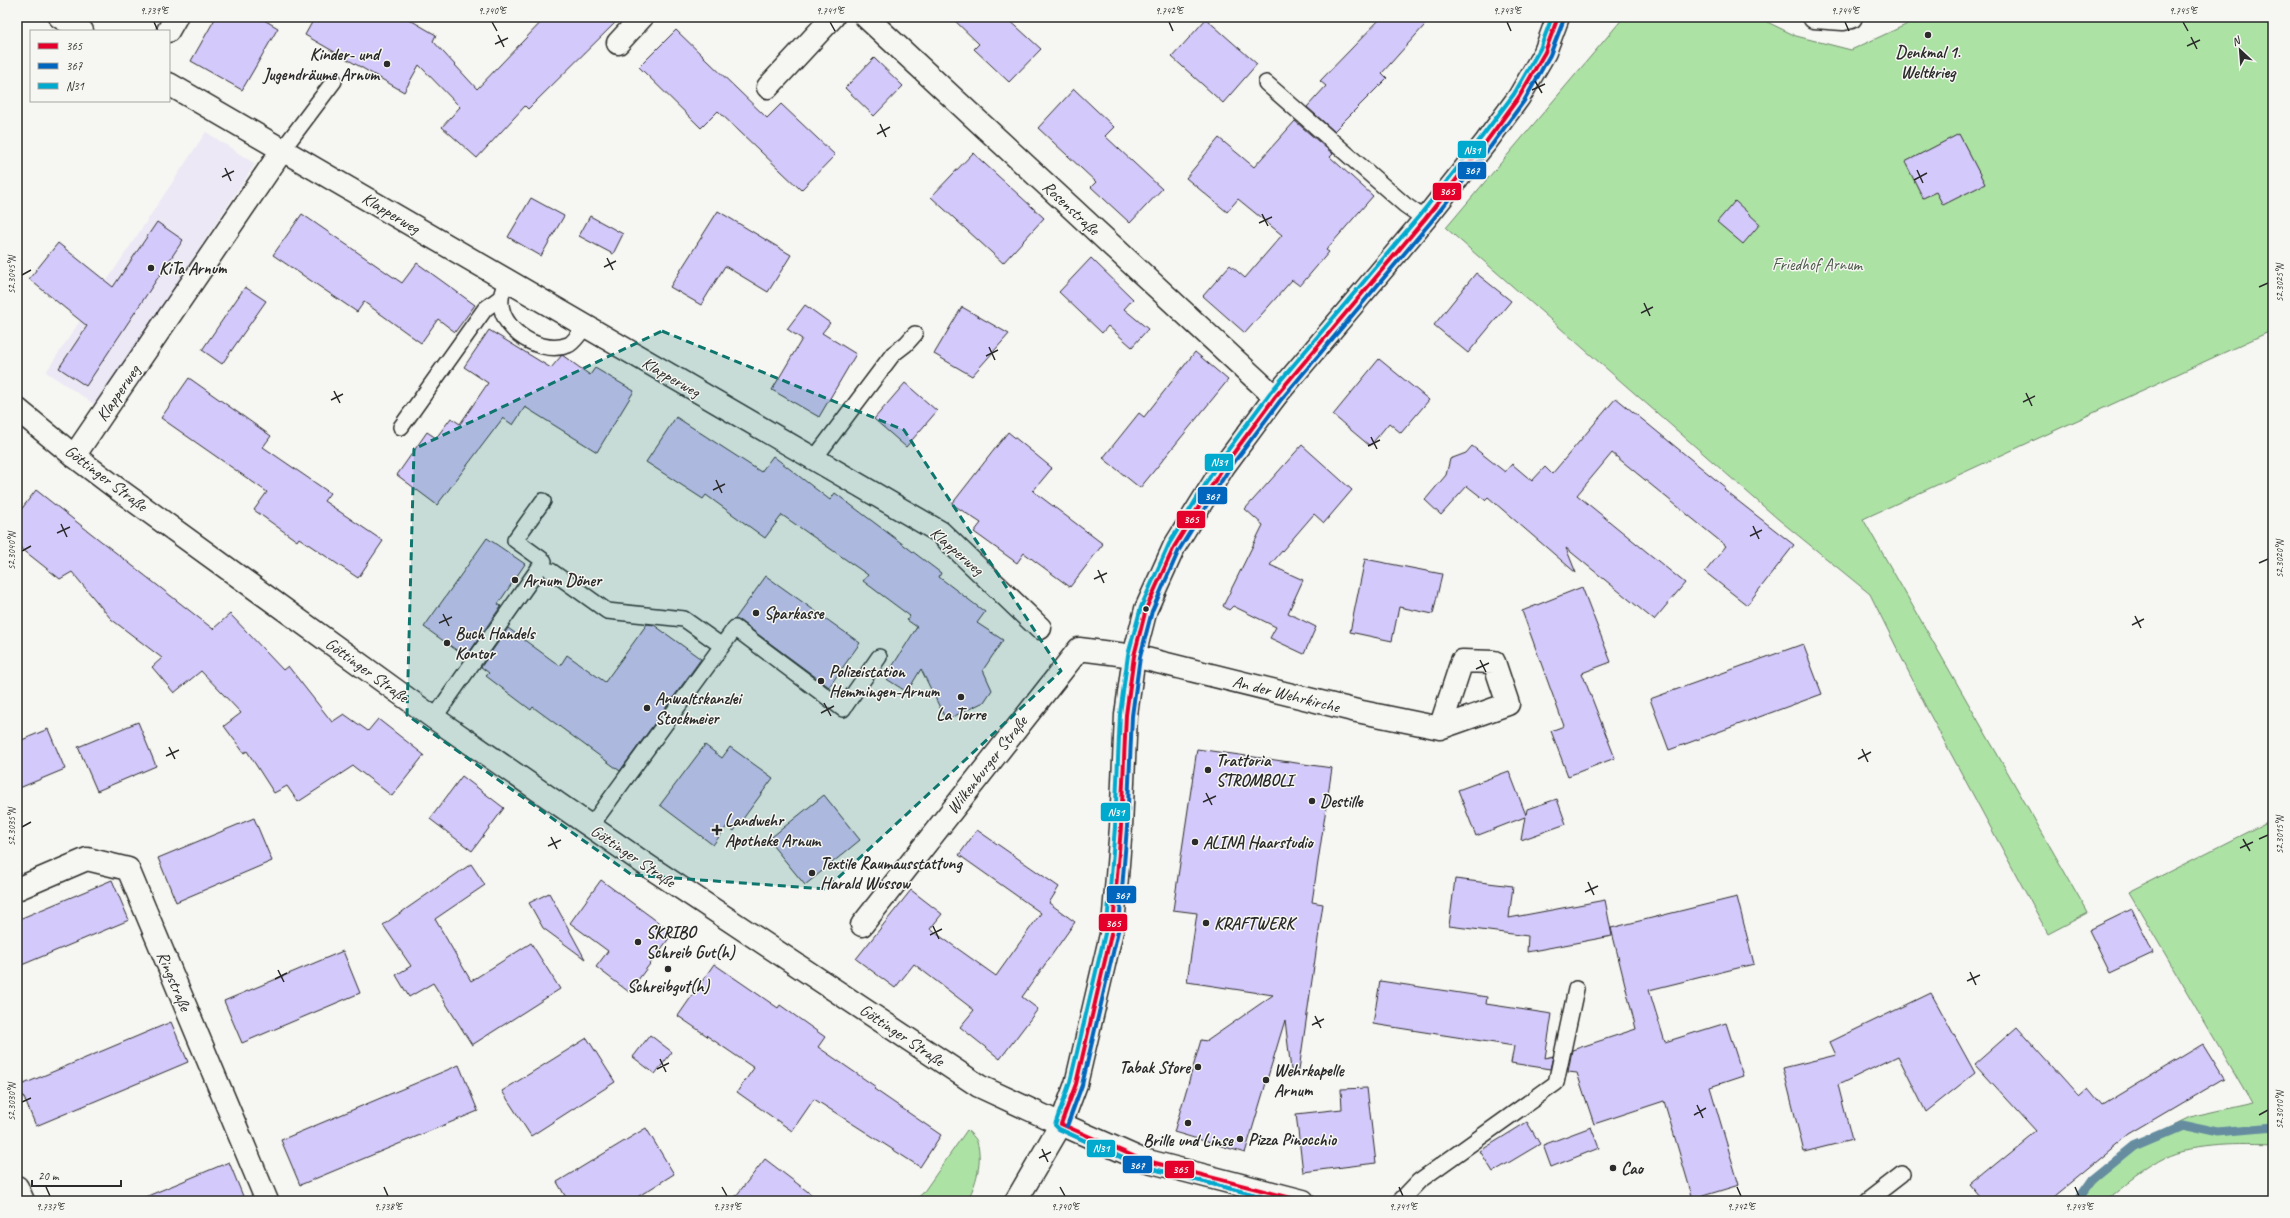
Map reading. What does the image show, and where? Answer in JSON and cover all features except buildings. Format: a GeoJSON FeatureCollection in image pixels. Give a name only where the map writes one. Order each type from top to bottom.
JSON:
{"type":"FeatureCollection","features":[{"type":"Feature","properties":{"kind":"street"},"geometry":{"type":"LineString","coordinates":[[60,17],[80,30]]}},
{"type":"Feature","properties":{"kind":"street"},"geometry":{"type":"LineString","coordinates":[[169,30],[176,17]]}},
{"type":"Feature","properties":{"kind":"street"},"geometry":{"type":"LineString","coordinates":[[618,43],[642,17]]}},
{"type":"Feature","properties":{"kind":"street"},"geometry":{"type":"LineString","coordinates":[[768,87],[833,17]]}},
{"type":"Feature","properties":{"kind":"street","name":"Rosenstraße"},"geometry":{"type":"LineString","coordinates":[[866,17],[1275,397]]}},
{"type":"Feature","properties":{"kind":"street"},"geometry":{"type":"LineString","coordinates":[[1016,1201],[1061,1124],[1076,1084],[1112,926],[1121,827],[1126,715],[1134,656],[1146,609],[1174,547],[1224,466],[1275,397],[1425,219],[1518,97],[1545,52],[1558,17]]}},
{"type":"Feature","properties":{"kind":"street"},"geometry":{"type":"LineString","coordinates":[[1814,17],[1843,19],[1851,17]]}},
{"type":"Feature","properties":{"kind":"street","name":"Klapperweg"},"geometry":{"type":"LineString","coordinates":[[170,85],[283,149],[503,290],[585,327],[940,532],[1040,628]]}},
{"type":"Feature","properties":{"kind":"street","name":"Klapperweg"},"geometry":{"type":"LineString","coordinates":[[74,456],[283,149]]}},
{"type":"Feature","properties":{"kind":"street","name":"Göttinger Straße"},"geometry":{"type":"LineString","coordinates":[[17,408],[74,456],[434,718],[590,827],[979,1086],[1140,1159],[1303,1201]]}},
{"type":"Feature","properties":{"kind":"street","name":"Wilkenburger Straße"},"geometry":{"type":"LineString","coordinates":[[862,925],[1079,649],[1134,656]]}},
{"type":"Feature","properties":{"kind":"street","name":"An der Wehrkirche"},"geometry":{"type":"LineString","coordinates":[[1134,656],[1357,712],[1440,728]]}},
{"type":"Feature","properties":{"kind":"street","name":"Ringstraße"},"geometry":{"type":"LineString","coordinates":[[17,889],[87,859],[128,869],[267,1201]]}},
{"type":"Feature","properties":{"kind":"street"},"geometry":{"type":"LineString","coordinates":[[17,1187],[23,1201]]}},
{"type":"Feature","properties":{"kind":"lane"},"geometry":{"type":"LineString","coordinates":[[283,149],[334,81]]}},
{"type":"Feature","properties":{"kind":"lane"},"geometry":{"type":"LineString","coordinates":[[1266,82],[1406,205],[1425,219]]}},
{"type":"Feature","properties":{"kind":"lane"},"geometry":{"type":"LineString","coordinates":[[503,290],[503,316],[520,335],[534,345],[550,348],[569,345],[585,327]]}},
{"type":"Feature","properties":{"kind":"lane"},"geometry":{"type":"LineString","coordinates":[[401,427],[480,315],[503,290]]}},
{"type":"Feature","properties":{"kind":"lane"},"geometry":{"type":"LineString","coordinates":[[814,459],[893,354],[916,334]]}},
{"type":"Feature","properties":{"kind":"lane"},"geometry":{"type":"LineString","coordinates":[[434,718],[544,561],[515,540],[544,501]]}},
{"type":"Feature","properties":{"kind":"lane"},"geometry":{"type":"LineString","coordinates":[[551,571],[607,611],[684,619],[722,646]]}},
{"type":"Feature","properties":{"kind":"lane"},"geometry":{"type":"LineString","coordinates":[[590,827],[735,628],[843,709],[879,657]]}},
{"type":"Feature","properties":{"kind":"lane"},"geometry":{"type":"LineString","coordinates":[[1400,1201],[1419,1181],[1556,1083],[1576,989]]}},
{"type":"Feature","properties":{"kind":"lane"},"geometry":{"type":"LineString","coordinates":[[1868,1201],[1902,1174]]}},
{"type":"Feature","properties":{"kind":"highlighted area"},"geometry":{"type":"Polygon","coordinates":[[[662,331],[904,430],[1061,671],[826,889],[632,875],[407,715],[414,449],[662,331]]]}},
{"type":"Feature","properties":{"kind":"shaded area","name":"KiTa Arnum"},"geometry":{"type":"Polygon","coordinates":[[[206,132],[255,164],[96,405],[46,372],[206,132]]]}},
{"type":"Feature","properties":{"kind":"green space","name":"Friedhof Arnum"},"geometry":{"type":"Polygon","coordinates":[[[1624,17],[1757,17],[1796,36],[1851,50],[1923,17],[2273,17],[2273,330],[1863,519],[2088,913],[2048,934],[1928,711],[1870,594],[1778,519],[1446,228],[1624,17]]]}},
{"type":"Feature","properties":{"kind":"green space"},"geometry":{"type":"Polygon","coordinates":[[[2273,819],[2273,1146],[2219,1146],[2177,1153],[2158,1162],[2143,1172],[2127,1183],[2106,1201],[2078,1201],[2133,1144],[2189,1117],[2252,1103],[2129,892],[2273,819]]]}},
{"type":"Feature","properties":{"kind":"green space"},"geometry":{"type":"Polygon","coordinates":[[[967,1130],[976,1140],[979,1149],[979,1165],[976,1180],[967,1201],[914,1201],[923,1193],[967,1130]]]}},
{"type":"Feature","properties":{"kind":"waterway"},"geometry":{"type":"LineString","coordinates":[[2077,1201],[2092,1180],[2134,1146],[2181,1126],[2218,1134],[2273,1129]]}},
{"type":"Feature","properties":{"kind":"transit line","name":"N31"},"geometry":{"type":"LineString","coordinates":[[1279,1201],[1138,1165],[1059,1129],[1055,1125],[1070,1082],[1107,925],[1115,827],[1120,714],[1128,655],[1141,607],[1169,544],[1219,462],[1270,393],[1420,215],[1514,94],[1540,49],[1552,17]]}},
{"type":"Feature","properties":{"kind":"transit line","name":"365"},"geometry":{"type":"LineString","coordinates":[[1061,1124],[1076,1084],[1113,926],[1121,827],[1126,715],[1134,656],[1146,609],[1174,547],[1224,466],[1275,397],[1425,219],[1486,142],[1519,97],[1545,52],[1558,17]]}},
{"type":"Feature","properties":{"kind":"transit line","name":"367"},"geometry":{"type":"LineString","coordinates":[[1067,1126],[1082,1085],[1119,927],[1127,827],[1132,716],[1140,657],[1152,611],[1179,550],[1229,469],[1280,401],[1430,223],[1491,146],[1524,101],[1550,55],[1564,19]]}},
{"type":"Feature","properties":{"kind":"transit line","name":"365"},"geometry":{"type":"LineString","coordinates":[[1061,1124],[1140,1159],[1303,1201]]}},
{"type":"Feature","properties":{"kind":"transit line","name":"367"},"geometry":{"type":"LineString","coordinates":[[1059,1129],[1138,1165],[1279,1201]]}},
{"type":"Feature","properties":{"kind":"place","name":"Denkmal 1. Weltkrieg"},"geometry":{"type":"Point","coordinates":[1928,35]}},
{"type":"Feature","properties":{"kind":"place","name":"Kinder- und Jugendräume Arnum"},"geometry":{"type":"Point","coordinates":[387,64]}},
{"type":"Feature","properties":{"kind":"place","name":"KiTa Arnum"},"geometry":{"type":"Point","coordinates":[151,268]}},
{"type":"Feature","properties":{"kind":"place","name":"Arnum Döner"},"geometry":{"type":"Point","coordinates":[515,580]}},
{"type":"Feature","properties":{"kind":"place","name":"Sparkasse"},"geometry":{"type":"Point","coordinates":[756,613]}},
{"type":"Feature","properties":{"kind":"place","name":"Buch Handels Kontor"},"geometry":{"type":"Point","coordinates":[447,643]}},
{"type":"Feature","properties":{"kind":"place","name":"Polizeistation Hemmingen-Arnum"},"geometry":{"type":"Point","coordinates":[821,681]}},
{"type":"Feature","properties":{"kind":"place","name":"La Torre"},"geometry":{"type":"Point","coordinates":[961,697]}},
{"type":"Feature","properties":{"kind":"place","name":"Anwaltskanzlei Stockmeier"},"geometry":{"type":"Point","coordinates":[647,708]}},
{"type":"Feature","properties":{"kind":"place","name":"Trattoria STROMBOLI"},"geometry":{"type":"Point","coordinates":[1208,770]}},
{"type":"Feature","properties":{"kind":"place","name":"Destille"},"geometry":{"type":"Point","coordinates":[1312,801]}},
{"type":"Feature","properties":{"kind":"place","name":"Landwehr Apotheke Arnum"},"geometry":{"type":"Point","coordinates":[717,830]}},
{"type":"Feature","properties":{"kind":"place","name":"ALINA Haarstudio"},"geometry":{"type":"Point","coordinates":[1195,842]}},
{"type":"Feature","properties":{"kind":"place","name":"Textile Raumausstattung Harald Wussow"},"geometry":{"type":"Point","coordinates":[812,873]}},
{"type":"Feature","properties":{"kind":"place","name":"KRAFTWERK"},"geometry":{"type":"Point","coordinates":[1206,923]}},
{"type":"Feature","properties":{"kind":"place","name":"SKRIBO Schreib Gut(h)"},"geometry":{"type":"Point","coordinates":[638,942]}},
{"type":"Feature","properties":{"kind":"place","name":"Schreibgut(h)"},"geometry":{"type":"Point","coordinates":[668,969]}},
{"type":"Feature","properties":{"kind":"place","name":"Tabak Store"},"geometry":{"type":"Point","coordinates":[1198,1067]}},
{"type":"Feature","properties":{"kind":"place","name":"Wehrkapelle Arnum"},"geometry":{"type":"Point","coordinates":[1266,1080]}},
{"type":"Feature","properties":{"kind":"place","name":"Brille und Linse"},"geometry":{"type":"Point","coordinates":[1188,1123]}},
{"type":"Feature","properties":{"kind":"place","name":"Pizza Pinocchio"},"geometry":{"type":"Point","coordinates":[1240,1139]}},
{"type":"Feature","properties":{"kind":"place","name":"Cao"},"geometry":{"type":"Point","coordinates":[1613,1168]}}]}
